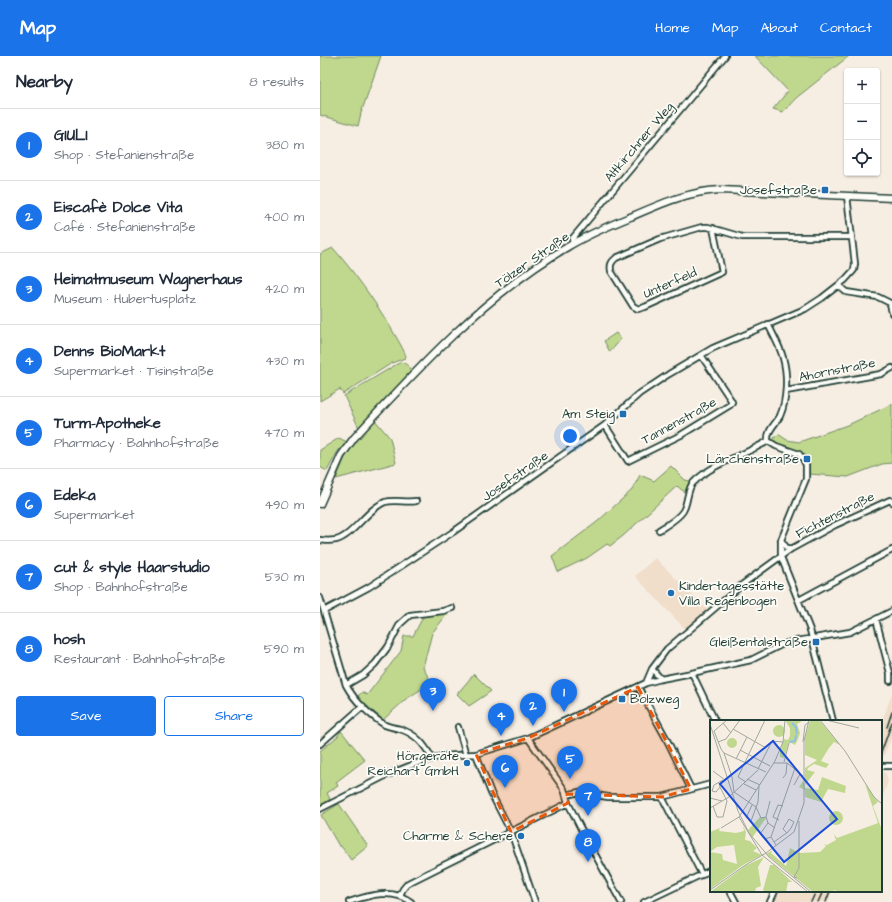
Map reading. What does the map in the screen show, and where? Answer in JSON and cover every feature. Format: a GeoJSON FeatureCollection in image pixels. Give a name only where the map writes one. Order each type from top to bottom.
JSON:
{"type":"FeatureCollection","features":[{"type":"Feature","properties":{"kind":"main road","name":"Tölzer Straße"},"geometry":{"type":"LineString","coordinates":[[320,504],[337,464],[346,449],[354,438],[415,371],[449,338],[490,302],[544,261],[573,243],[667,201],[697,192],[721,190],[892,198]]}},
{"type":"Feature","properties":{"kind":"street","name":"Altkirchner Weg"},"geometry":{"type":"LineString","coordinates":[[573,243],[572,239],[725,56]]}},
{"type":"Feature","properties":{"kind":"street","name":"Josefstraße"},"geometry":{"type":"LineString","coordinates":[[324,610],[369,587],[529,480],[605,425],[639,394],[669,374],[701,355],[805,308],[839,286],[854,270],[847,196]]}},
{"type":"Feature","properties":{"kind":"street","name":"Unterfeld"},"geometry":{"type":"LineString","coordinates":[[702,227],[712,228],[722,272],[645,307],[638,309],[635,308],[625,295],[611,271],[610,267],[612,261],[660,239],[702,227]]}},
{"type":"Feature","properties":{"kind":"street"},"geometry":{"type":"LineString","coordinates":[[712,228],[742,237],[851,237]]}},
{"type":"Feature","properties":{"kind":"street"},"geometry":{"type":"LineString","coordinates":[[839,286],[846,292],[878,297],[891,302],[892,313]]}},
{"type":"Feature","properties":{"kind":"street"},"geometry":{"type":"LineString","coordinates":[[768,324],[778,343],[783,358],[786,391],[782,412],[768,432],[768,441]]}},
{"type":"Feature","properties":{"kind":"street","name":"Tannenstraße"},"geometry":{"type":"LineString","coordinates":[[605,425],[628,461],[681,435],[730,406],[732,402],[731,400],[701,355]]}},
{"type":"Feature","properties":{"kind":"street","name":"Ahornstraße"},"geometry":{"type":"LineString","coordinates":[[786,391],[881,374],[892,368]]}},
{"type":"Feature","properties":{"kind":"street"},"geometry":{"type":"LineString","coordinates":[[659,530],[682,513],[687,503],[692,484],[721,463],[768,441]]}},
{"type":"Feature","properties":{"kind":"street"},"geometry":{"type":"LineString","coordinates":[[768,441],[776,446],[799,454],[806,465],[806,478],[781,540],[781,557],[813,638],[819,670],[833,720]]}},
{"type":"Feature","properties":{"kind":"street"},"geometry":{"type":"LineString","coordinates":[[320,540],[337,540],[344,536],[375,508],[386,502],[393,500],[410,502],[416,501]]}},
{"type":"Feature","properties":{"kind":"street","name":"Fichtenstraße"},"geometry":{"type":"LineString","coordinates":[[646,683],[652,669],[667,649],[743,584],[791,549],[835,525],[891,501]]}},
{"type":"Feature","properties":{"kind":"street","name":"Fichtenstraße"},"geometry":{"type":"LineString","coordinates":[[781,540],[786,547],[791,549]]}},
{"type":"Feature","properties":{"kind":"street"},"geometry":{"type":"LineString","coordinates":[[799,600],[892,550]]}},
{"type":"Feature","properties":{"kind":"street"},"geometry":{"type":"LineString","coordinates":[[320,598],[346,684],[354,697],[386,725],[417,737],[426,746],[432,758]]}},
{"type":"Feature","properties":{"kind":"street"},"geometry":{"type":"LineString","coordinates":[[346,684],[363,675],[375,664],[388,647],[400,624],[410,615],[444,611],[452,608]]}},
{"type":"Feature","properties":{"kind":"street"},"geometry":{"type":"LineString","coordinates":[[320,809],[386,775],[432,758],[476,754],[528,738],[646,683],[751,660],[781,645],[850,632],[892,612]]}},
{"type":"Feature","properties":{"kind":"street"},"geometry":{"type":"LineString","coordinates":[[876,619],[890,673],[890,681]]}},
{"type":"Feature","properties":{"kind":"street"},"geometry":{"type":"LineString","coordinates":[[652,669],[661,679]]}},
{"type":"Feature","properties":{"kind":"street"},"geometry":{"type":"LineString","coordinates":[[692,673],[714,720]]}},
{"type":"Feature","properties":{"kind":"street"},"geometry":{"type":"LineString","coordinates":[[638,687],[666,738],[691,789]]}},
{"type":"Feature","properties":{"kind":"street"},"geometry":{"type":"LineString","coordinates":[[320,744],[363,706]]}},
{"type":"Feature","properties":{"kind":"street"},"geometry":{"type":"LineString","coordinates":[[458,727],[466,755]]}},
{"type":"Feature","properties":{"kind":"street"},"geometry":{"type":"LineString","coordinates":[[528,738],[567,795],[568,803],[621,902]]}},
{"type":"Feature","properties":{"kind":"street"},"geometry":{"type":"LineString","coordinates":[[476,754],[491,793],[511,832],[535,902]]}},
{"type":"Feature","properties":{"kind":"street"},"geometry":{"type":"LineString","coordinates":[[567,795],[579,792],[608,797],[662,797],[710,784]]}},
{"type":"Feature","properties":{"kind":"street"},"geometry":{"type":"LineString","coordinates":[[662,797],[702,875]]}},
{"type":"Feature","properties":{"kind":"street"},"geometry":{"type":"LineString","coordinates":[[400,895],[402,889],[408,883],[568,803]]}},
{"type":"Feature","properties":{"kind":"street"},"geometry":{"type":"LineString","coordinates":[[644,902],[710,871]]}},
{"type":"Feature","properties":{"kind":"street"},"geometry":{"type":"LineString","coordinates":[[731,892],[736,902]]}},
{"type":"Feature","properties":{"kind":"street"},"geometry":{"type":"LineString","coordinates":[[770,902],[775,892]]}},
{"type":"Feature","properties":{"kind":"street"},"geometry":{"type":"LineString","coordinates":[[349,902],[372,895],[386,893],[400,895],[411,902]]}},
{"type":"Feature","properties":{"kind":"highlighted area"},"geometry":{"type":"Polygon","coordinates":[[[638,687],[691,789],[662,797],[567,794],[568,803],[511,832],[476,754],[528,738],[638,687]]]}},
{"type":"Feature","properties":{"kind":"shaded area","name":"Kindertagesstätte Villa Regenbogen"},"geometry":{"type":"Polygon","coordinates":[[[655,558],[708,610],[685,629],[635,576],[655,558]]]}},
{"type":"Feature","properties":{"kind":"shaded area"},"geometry":{"type":"Polygon","coordinates":[[[892,693],[892,736],[882,761],[882,721],[892,693]]]}},
{"type":"Feature","properties":{"kind":"shaded area"},"geometry":{"type":"Polygon","coordinates":[[[882,771],[886,774],[888,782],[882,798],[882,771]]]}},
{"type":"Feature","properties":{"kind":"shaded area"},"geometry":{"type":"Polygon","coordinates":[[[779,892],[832,892],[828,902],[775,902],[779,892]]]}},
{"type":"Feature","properties":{"kind":"green space"},"geometry":{"type":"Polygon","coordinates":[[[320,56],[381,56],[361,113],[358,126],[320,115],[320,56]]]}},
{"type":"Feature","properties":{"kind":"green space"},"geometry":{"type":"Polygon","coordinates":[[[755,56],[849,56],[796,98],[783,112],[773,109],[788,91],[755,56]]]}},
{"type":"Feature","properties":{"kind":"green space"},"geometry":{"type":"Polygon","coordinates":[[[333,248],[371,297],[391,328],[406,356],[405,358],[392,363],[343,394],[340,389],[320,401],[320,254],[333,248]]]}},
{"type":"Feature","properties":{"kind":"green space"},"geometry":{"type":"Polygon","coordinates":[[[616,333],[621,339],[610,352],[604,341],[616,333]]]}},
{"type":"Feature","properties":{"kind":"green space"},"geometry":{"type":"Polygon","coordinates":[[[401,362],[408,366],[410,369],[410,374],[359,428],[344,396],[401,362]]]}},
{"type":"Feature","properties":{"kind":"green space"},"geometry":{"type":"Polygon","coordinates":[[[892,404],[892,463],[882,464],[848,477],[809,474],[807,465],[801,454],[771,441],[778,434],[787,440],[799,442],[850,424],[892,404]]]}},
{"type":"Feature","properties":{"kind":"green space"},"geometry":{"type":"Polygon","coordinates":[[[374,419],[390,438],[396,463],[336,479],[350,446],[374,419]]]}},
{"type":"Feature","properties":{"kind":"green space"},"geometry":{"type":"Polygon","coordinates":[[[339,438],[347,442],[338,451],[327,471],[320,467],[320,450],[339,438]]]}},
{"type":"Feature","properties":{"kind":"green space"},"geometry":{"type":"Polygon","coordinates":[[[671,466],[685,480],[690,481],[687,494],[677,486],[623,536],[610,546],[607,544],[587,558],[558,572],[552,556],[597,522],[632,490],[640,475],[654,481],[671,466]]]}},
{"type":"Feature","properties":{"kind":"green space"},"geometry":{"type":"Polygon","coordinates":[[[449,612],[432,633],[423,667],[431,683],[406,699],[383,720],[357,697],[362,692],[367,695],[401,651],[404,636],[413,636],[424,615],[449,612]]]}},
{"type":"Feature","properties":{"kind":"green space"},"geometry":{"type":"Polygon","coordinates":[[[474,674],[491,691],[469,706],[457,694],[474,674]]]}},
{"type":"Feature","properties":{"kind":"green space"},"geometry":{"type":"Polygon","coordinates":[[[341,731],[365,760],[336,782],[338,786],[327,793],[330,799],[320,807],[320,751],[338,736],[341,731]]]}},
{"type":"Feature","properties":{"kind":"green space"},"geometry":{"type":"Polygon","coordinates":[[[339,804],[368,846],[351,860],[341,846],[339,846],[321,815],[339,804]]]}},
{"type":"Feature","properties":{"kind":"waterway"},"geometry":{"type":"LineString","coordinates":[[320,747],[362,712]]}},
{"type":"Feature","properties":{"kind":"railway"},"geometry":{"type":"LineString","coordinates":[[887,727],[892,712]]}},
{"type":"Feature","properties":{"kind":"railway"},"geometry":{"type":"LineString","coordinates":[[882,750],[892,722]]}},
{"type":"Feature","properties":{"kind":"railway"},"geometry":{"type":"LineString","coordinates":[[811,902],[816,892]]}},
{"type":"Feature","properties":{"kind":"railway"},"geometry":{"type":"LineString","coordinates":[[818,902],[823,892]]}},
{"type":"Feature","properties":{"kind":"railway"},"geometry":{"type":"LineString","coordinates":[[826,902],[830,892]]}},
{"type":"Feature","properties":{"kind":"place","name":"Josefstraße"},"geometry":{"type":"Point","coordinates":[825,190]}},
{"type":"Feature","properties":{"kind":"place","name":"Am Steig"},"geometry":{"type":"Point","coordinates":[623,414]}},
{"type":"Feature","properties":{"kind":"place","name":"Lärchenstraße"},"geometry":{"type":"Point","coordinates":[807,459]}},
{"type":"Feature","properties":{"kind":"place","name":"Kindertagesstätte Villa Regenbogen"},"geometry":{"type":"Point","coordinates":[671,593]}},
{"type":"Feature","properties":{"kind":"place","name":"Gleißentalstraße"},"geometry":{"type":"Point","coordinates":[816,642]}},
{"type":"Feature","properties":{"kind":"place","name":"Bolzweg"},"geometry":{"type":"Point","coordinates":[622,699]}},
{"type":"Feature","properties":{"kind":"place","name":"Heimatmuseum Wagnerhaus"},"geometry":{"type":"Point","coordinates":[433,711]}},
{"type":"Feature","properties":{"kind":"place","name":"GIULI"},"geometry":{"type":"Point","coordinates":[564,712]}},
{"type":"Feature","properties":{"kind":"place","name":"Eiscafè Dolce Vita"},"geometry":{"type":"Point","coordinates":[533,726]}},
{"type":"Feature","properties":{"kind":"place","name":"Denns BioMarkt"},"geometry":{"type":"Point","coordinates":[501,736]}},
{"type":"Feature","properties":{"kind":"place","name":"Hörgeräte Reichart GmbH"},"geometry":{"type":"Point","coordinates":[467,763]}},
{"type":"Feature","properties":{"kind":"place","name":"Turm-Apotheke"},"geometry":{"type":"Point","coordinates":[570,779]}},
{"type":"Feature","properties":{"kind":"place","name":"Edeka"},"geometry":{"type":"Point","coordinates":[505,788]}},
{"type":"Feature","properties":{"kind":"place","name":"cut & style Haarstudio"},"geometry":{"type":"Point","coordinates":[588,816]}},
{"type":"Feature","properties":{"kind":"place","name":"Charme & Schere"},"geometry":{"type":"Point","coordinates":[521,836]}},
{"type":"Feature","properties":{"kind":"place","name":"hosh"},"geometry":{"type":"Point","coordinates":[588,862]}}]}
